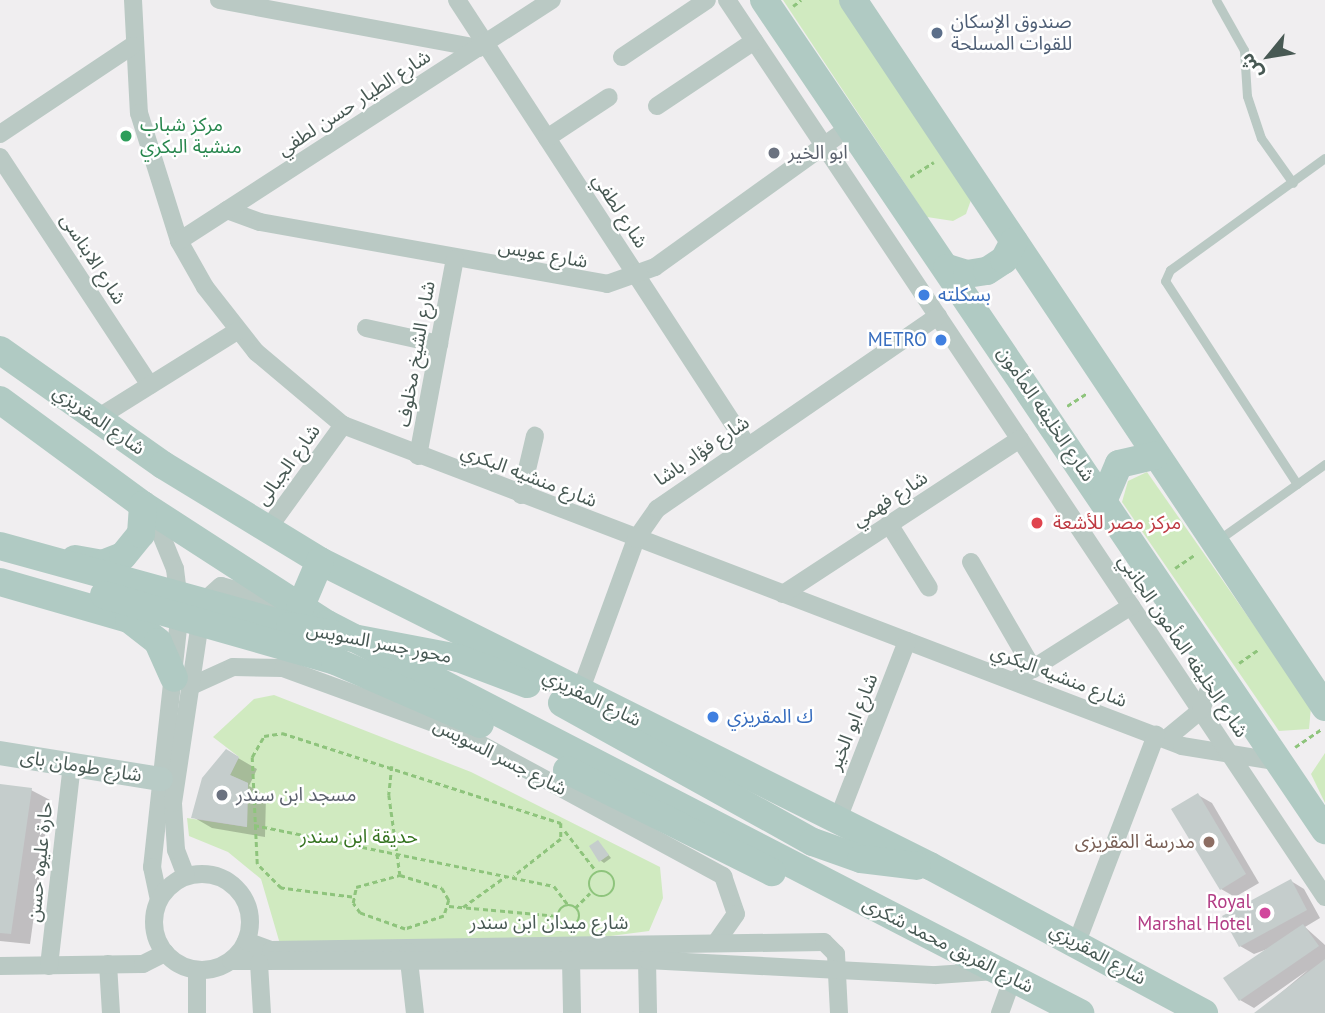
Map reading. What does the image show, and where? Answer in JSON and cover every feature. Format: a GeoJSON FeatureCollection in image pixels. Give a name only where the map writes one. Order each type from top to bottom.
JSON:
{"type":"FeatureCollection","features":[{"type":"Feature","properties":{"kind":"main road","name":"شارع الخليفه المأمون"},"geometry":{"type":"LineString","coordinates":[[764,0],[1104,499],[1325,830]]}},
{"type":"Feature","properties":{"kind":"main road"},"geometry":{"type":"LineString","coordinates":[[853,0],[1325,707]]}},
{"type":"Feature","properties":{"kind":"main road"},"geometry":{"type":"LineString","coordinates":[[947,268],[967,275],[987,271],[1004,260],[1014,241]]}},
{"type":"Feature","properties":{"kind":"main road","name":"شارع المقريزي"},"geometry":{"type":"LineString","coordinates":[[0,350],[96,419],[267,530],[320,561],[930,866],[1077,942],[1204,1013]]}},
{"type":"Feature","properties":{"kind":"main road"},"geometry":{"type":"LineString","coordinates":[[0,400],[146,507],[300,608],[816,877]]}},
{"type":"Feature","properties":{"kind":"main road"},"geometry":{"type":"LineString","coordinates":[[1104,499],[1119,464],[1155,456]]}},
{"type":"Feature","properties":{"kind":"main road"},"geometry":{"type":"LineString","coordinates":[[102,564],[136,543],[146,507]]}},
{"type":"Feature","properties":{"kind":"main road"},"geometry":{"type":"LineString","coordinates":[[0,537],[102,564],[120,572],[127,590],[109,613]]}},
{"type":"Feature","properties":{"kind":"main road","name":"محور جسر السويس"},"geometry":{"type":"LineString","coordinates":[[0,547],[289,626],[457,658],[527,684],[813,842],[861,859],[930,866]]}},
{"type":"Feature","properties":{"kind":"main road"},"geometry":{"type":"LineString","coordinates":[[300,608],[320,561]]}},
{"type":"Feature","properties":{"kind":"main road","name":"محور جسر السويس"},"geometry":{"type":"LineString","coordinates":[[0,566],[335,662],[480,724],[747,863],[816,877]]}},
{"type":"Feature","properties":{"kind":"main road"},"geometry":{"type":"LineString","coordinates":[[0,582],[109,613],[149,633],[183,682]]}},
{"type":"Feature","properties":{"kind":"main road","name":"شارع الفريق محمد شكرى"},"geometry":{"type":"LineString","coordinates":[[816,877],[1080,1013]]}},
{"type":"Feature","properties":{"kind":"street","name":"شارع منشيه البكري"},"geometry":{"type":"LineString","coordinates":[[133,0],[132,46],[146,146],[179,241],[237,331],[297,391],[344,425],[418,456],[1161,737],[1233,759],[1279,760]]}},
{"type":"Feature","properties":{"kind":"street"},"geometry":{"type":"LineString","coordinates":[[219,0],[244,2],[482,45]]}},
{"type":"Feature","properties":{"kind":"street","name":"شارع لطفي"},"geometry":{"type":"LineString","coordinates":[[457,0],[482,45],[547,138],[747,445]]}},
{"type":"Feature","properties":{"kind":"street","name":"شارع الطيار حسن لطفي"},"geometry":{"type":"LineString","coordinates":[[179,241],[552,0]]}},
{"type":"Feature","properties":{"kind":"street"},"geometry":{"type":"LineString","coordinates":[[622,57],[707,0]]}},
{"type":"Feature","properties":{"kind":"street","name":"شارع الخليفه المأمون الجانبي"},"geometry":{"type":"LineString","coordinates":[[727,0],[1325,897]]}},
{"type":"Feature","properties":{"kind":"street"},"geometry":{"type":"LineString","coordinates":[[657,106],[754,41]]}},
{"type":"Feature","properties":{"kind":"street"},"geometry":{"type":"LineString","coordinates":[[0,134],[132,46]]}},
{"type":"Feature","properties":{"kind":"street"},"geometry":{"type":"LineString","coordinates":[[547,138],[609,97]]}},
{"type":"Feature","properties":{"kind":"street","name":"شارع عويس"},"geometry":{"type":"LineString","coordinates":[[227,209],[261,222],[587,284],[637,276],[850,127]]}},
{"type":"Feature","properties":{"kind":"street","name":"شارع الابناسى"},"geometry":{"type":"LineString","coordinates":[[0,157],[150,385]]}},
{"type":"Feature","properties":{"kind":"street","name":"شارع الشيخ مخلوف"},"geometry":{"type":"LineString","coordinates":[[418,456],[454,259]]}},
{"type":"Feature","properties":{"kind":"street","name":"شارع فؤاد باشا"},"geometry":{"type":"LineString","coordinates":[[580,692],[636,539],[666,501],[938,316]]}},
{"type":"Feature","properties":{"kind":"street"},"geometry":{"type":"LineString","coordinates":[[366,328],[439,344]]}},
{"type":"Feature","properties":{"kind":"street"},"geometry":{"type":"LineString","coordinates":[[96,419],[237,331]]}},
{"type":"Feature","properties":{"kind":"street","name":"شارع الجبالى"},"geometry":{"type":"LineString","coordinates":[[267,530],[344,425]]}},
{"type":"Feature","properties":{"kind":"street"},"geometry":{"type":"LineString","coordinates":[[521,495],[535,436]]}},
{"type":"Feature","properties":{"kind":"street","name":"شارع فهمي"},"geometry":{"type":"LineString","coordinates":[[783,594],[1020,439]]}},
{"type":"Feature","properties":{"kind":"street"},"geometry":{"type":"LineString","coordinates":[[146,507],[179,589],[183,682],[173,811],[176,850],[187,876]]}},
{"type":"Feature","properties":{"kind":"street"},"geometry":{"type":"LineString","coordinates":[[889,524],[929,588]]}},
{"type":"Feature","properties":{"kind":"street"},"geometry":{"type":"LineString","coordinates":[[971,562],[1033,669]]}},
{"type":"Feature","properties":{"kind":"street"},"geometry":{"type":"LineString","coordinates":[[179,589],[194,584],[209,592],[227,587],[300,608]]}},
{"type":"Feature","properties":{"kind":"street"},"geometry":{"type":"LineString","coordinates":[[159,899],[187,876],[222,878],[241,894],[250,917],[246,941],[231,961],[197,970],[165,953],[155,933],[159,899],[152,867],[161,779],[183,682],[209,592]]}},
{"type":"Feature","properties":{"kind":"street"},"geometry":{"type":"LineString","coordinates":[[1013,681],[1132,606]]}},
{"type":"Feature","properties":{"kind":"street","name":"شارع ابو الخير"},"geometry":{"type":"LineString","coordinates":[[838,819],[908,641]]}},
{"type":"Feature","properties":{"kind":"street","name":"شارع جسر السويس"},"geometry":{"type":"LineString","coordinates":[[183,682],[233,667],[282,668],[458,732],[723,876],[735,897],[736,914],[716,943]]}},
{"type":"Feature","properties":{"kind":"street"},"geometry":{"type":"LineString","coordinates":[[1077,942],[1161,737],[1201,710],[1219,671]]}},
{"type":"Feature","properties":{"kind":"street","name":"شارع طومان باى"},"geometry":{"type":"LineString","coordinates":[[0,752],[161,779]]}},
{"type":"Feature","properties":{"kind":"street","name":"حارة عليوه حسن"},"geometry":{"type":"LineString","coordinates":[[49,966],[72,763]]}},
{"type":"Feature","properties":{"kind":"street","name":"شارع ميدان ابن سندر"},"geometry":{"type":"LineString","coordinates":[[246,941],[271,950],[836,967],[953,976],[1006,974]]}},
{"type":"Feature","properties":{"kind":"street","name":"شارع ميدان ابن سندر"},"geometry":{"type":"LineString","coordinates":[[231,961],[259,963],[408,953],[824,942],[836,954],[836,967]]}},
{"type":"Feature","properties":{"kind":"street"},"geometry":{"type":"LineString","coordinates":[[0,965],[144,964],[165,953]]}},
{"type":"Feature","properties":{"kind":"street"},"geometry":{"type":"LineString","coordinates":[[408,953],[415,1013]]}},
{"type":"Feature","properties":{"kind":"street"},"geometry":{"type":"LineString","coordinates":[[571,959],[572,1013]]}},
{"type":"Feature","properties":{"kind":"street"},"geometry":{"type":"LineString","coordinates":[[647,960],[648,1013]]}},
{"type":"Feature","properties":{"kind":"street"},"geometry":{"type":"LineString","coordinates":[[259,963],[262,1013]]}},
{"type":"Feature","properties":{"kind":"street"},"geometry":{"type":"LineString","coordinates":[[108,964],[111,1013]]}},
{"type":"Feature","properties":{"kind":"street"},"geometry":{"type":"LineString","coordinates":[[836,967],[839,1013]]}},
{"type":"Feature","properties":{"kind":"street"},"geometry":{"type":"LineString","coordinates":[[197,970],[197,1013]]}},
{"type":"Feature","properties":{"kind":"street"},"geometry":{"type":"LineString","coordinates":[[1000,1013],[1006,974]]}},
{"type":"Feature","properties":{"kind":"lane"},"geometry":{"type":"LineString","coordinates":[[1216,0],[1244,50],[1247,96],[1261,138],[1293,183]]}},
{"type":"Feature","properties":{"kind":"lane"},"geometry":{"type":"LineString","coordinates":[[1297,484],[1165,281],[1170,270],[1325,158]]}},
{"type":"Feature","properties":{"kind":"lane"},"geometry":{"type":"LineString","coordinates":[[1214,542],[1325,464]]}},
{"type":"Feature","properties":{"kind":"path"},"geometry":{"type":"LineString","coordinates":[[893,189],[953,149]]}},
{"type":"Feature","properties":{"kind":"path"},"geometry":{"type":"LineString","coordinates":[[1049,418],[1106,380]]}},
{"type":"Feature","properties":{"kind":"path"},"geometry":{"type":"LineString","coordinates":[[1158,579],[1214,542]]}},
{"type":"Feature","properties":{"kind":"path"},"geometry":{"type":"LineString","coordinates":[[1219,671],[1278,637]]}},
{"type":"Feature","properties":{"kind":"path"},"geometry":{"type":"LineString","coordinates":[[1279,760],[1325,727]]}},
{"type":"Feature","properties":{"kind":"path"},"geometry":{"type":"LineString","coordinates":[[253,824],[397,855],[514,876],[560,889],[569,906],[575,908],[580,917],[573,927],[558,916],[449,906],[430,924],[392,928],[366,920],[352,897],[274,884],[257,864],[253,824],[252,757],[264,736],[282,733],[558,821],[597,872],[612,876],[614,890],[603,897],[591,892]]}},
{"type":"Feature","properties":{"kind":"path"},"geometry":{"type":"LineString","coordinates":[[392,766],[400,875]]}},
{"type":"Feature","properties":{"kind":"path"},"geometry":{"type":"LineString","coordinates":[[514,876],[565,831]]}},
{"type":"Feature","properties":{"kind":"path"},"geometry":{"type":"LineString","coordinates":[[591,892],[589,881],[597,872]]}},
{"type":"Feature","properties":{"kind":"path"},"geometry":{"type":"LineString","coordinates":[[352,897],[366,880],[400,875],[438,885],[449,906]]}},
{"type":"Feature","properties":{"kind":"path"},"geometry":{"type":"LineString","coordinates":[[463,907],[508,875]]}},
{"type":"Feature","properties":{"kind":"path"},"geometry":{"type":"LineString","coordinates":[[575,908],[591,892]]}},
{"type":"Feature","properties":{"kind":"path"},"geometry":{"type":"LineString","coordinates":[[558,916],[569,906]]}},
{"type":"Feature","properties":{"kind":"green space"},"geometry":{"type":"Polygon","coordinates":[[[783,0],[847,0],[971,200],[966,214],[953,221],[927,217],[783,0]]]}},
{"type":"Feature","properties":{"kind":"green space"},"geometry":{"type":"Polygon","coordinates":[[[1147,472],[1311,707],[1309,729],[1279,731],[1122,502],[1128,481],[1147,472]]]}},
{"type":"Feature","properties":{"kind":"green space","name":"حديقة ابن سندر"},"geometry":{"type":"Polygon","coordinates":[[[274,695],[471,772],[660,867],[663,898],[649,931],[595,938],[280,944],[261,879],[228,852],[189,836],[187,818],[247,827],[248,783],[230,775],[239,757],[213,737],[254,699],[274,695]]]}},
{"type":"Feature","properties":{"kind":"green space"},"geometry":{"type":"Polygon","coordinates":[[[1325,753],[1325,803],[1311,774],[1325,753]]]}},
{"type":"Feature","properties":{"kind":"building","name":"مسجد ابن سندر"},"geometry":{"type":"Polygon","coordinates":[[[226,749],[239,757],[230,775],[248,783],[247,827],[191,818],[202,778],[226,749]]]}},
{"type":"Feature","properties":{"kind":"building"},"geometry":{"type":"Polygon","coordinates":[[[0,784],[32,788],[11,934],[0,933],[0,784]]]}},
{"type":"Feature","properties":{"kind":"building","name":"مدرسة المقريزى"},"geometry":{"type":"Polygon","coordinates":[[[1198,793],[1246,874],[1220,890],[1171,809],[1198,793]]]}},
{"type":"Feature","properties":{"kind":"building"},"geometry":{"type":"Polygon","coordinates":[[[598,840],[609,855],[599,862],[589,846],[598,840]]]}},
{"type":"Feature","properties":{"kind":"building","name":"Royal Marshal Hotel"},"geometry":{"type":"Polygon","coordinates":[[[1291,879],[1307,910],[1239,947],[1222,916],[1291,879]]]}},
{"type":"Feature","properties":{"kind":"building"},"geometry":{"type":"Polygon","coordinates":[[[1303,924],[1319,946],[1239,1001],[1223,978],[1303,924]]]}},
{"type":"Feature","properties":{"kind":"building"},"geometry":{"type":"Polygon","coordinates":[[[1325,959],[1325,1013],[1254,1013],[1325,959]]]}},
{"type":"Feature","properties":{"kind":"place","name":"صندوق الإسكان للقوات المسلحة"},"geometry":{"type":"Point","coordinates":[937,33]}},
{"type":"Feature","properties":{"kind":"place","name":"مركز شباب منشية البكري"},"geometry":{"type":"Point","coordinates":[126,136]}},
{"type":"Feature","properties":{"kind":"place","name":"ابو الخير"},"geometry":{"type":"Point","coordinates":[774,153]}},
{"type":"Feature","properties":{"kind":"place","name":"بسكلته"},"geometry":{"type":"Point","coordinates":[924,295]}},
{"type":"Feature","properties":{"kind":"place","name":"METRO"},"geometry":{"type":"Point","coordinates":[941,340]}},
{"type":"Feature","properties":{"kind":"place","name":"مركز مصر للأشعة"},"geometry":{"type":"Point","coordinates":[1037,523]}},
{"type":"Feature","properties":{"kind":"place","name":"ك المقريزي"},"geometry":{"type":"Point","coordinates":[713,717]}},
{"type":"Feature","properties":{"kind":"place","name":"مسجد ابن سندر"},"geometry":{"type":"Point","coordinates":[222,795]}},
{"type":"Feature","properties":{"kind":"place","name":"مدرسة المقريزى"},"geometry":{"type":"Point","coordinates":[1209,842]}},
{"type":"Feature","properties":{"kind":"place","name":"Royal Marshal Hotel"},"geometry":{"type":"Point","coordinates":[1265,913]}}]}
